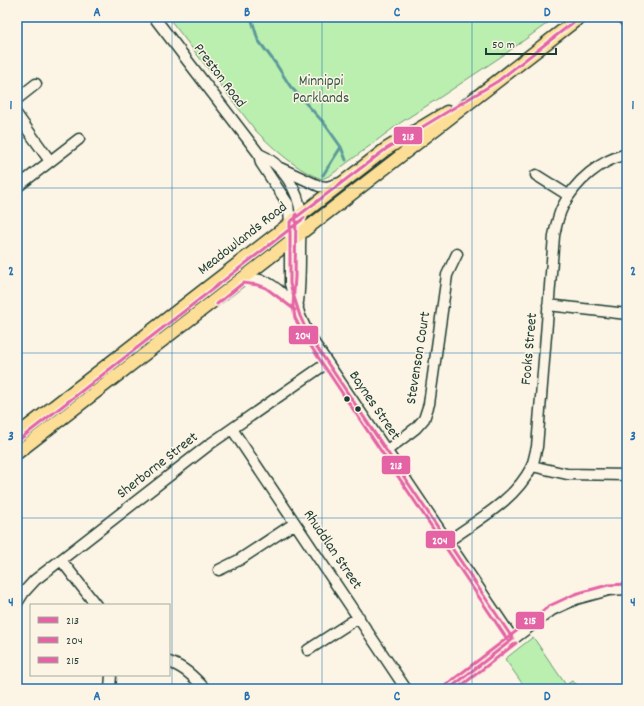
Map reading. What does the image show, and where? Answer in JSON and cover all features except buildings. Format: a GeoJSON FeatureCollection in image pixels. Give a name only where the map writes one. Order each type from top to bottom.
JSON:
{"type":"FeatureCollection","features":[{"type":"Feature","properties":{"kind":"main road","name":"Meadowlands Road"},"geometry":{"type":"LineString","coordinates":[[17,453],[580,17]]}},
{"type":"Feature","properties":{"kind":"main road","name":"Meadowlands Road"},"geometry":{"type":"LineString","coordinates":[[17,435],[386,149],[498,81]]}},
{"type":"Feature","properties":{"kind":"street","name":"Preston Road"},"geometry":{"type":"LineString","coordinates":[[154,17],[259,154],[261,163],[288,204],[290,222]]}},
{"type":"Feature","properties":{"kind":"street"},"geometry":{"type":"LineString","coordinates":[[622,17],[627,23]]}},
{"type":"Feature","properties":{"kind":"street"},"geometry":{"type":"LineString","coordinates":[[17,99],[36,84]]}},
{"type":"Feature","properties":{"kind":"street"},"geometry":{"type":"LineString","coordinates":[[17,115],[50,161]]}},
{"type":"Feature","properties":{"kind":"street"},"geometry":{"type":"LineString","coordinates":[[17,186],[79,139]]}},
{"type":"Feature","properties":{"kind":"street","name":"Preston Road"},"geometry":{"type":"LineString","coordinates":[[259,154],[269,158],[280,168],[295,193],[301,214]]}},
{"type":"Feature","properties":{"kind":"street","name":"Fooks Street"},"geometry":{"type":"LineString","coordinates":[[447,542],[506,500],[522,484],[532,466],[537,447],[554,236],[560,213],[568,195],[593,170],[608,161],[627,154]]}},
{"type":"Feature","properties":{"kind":"street"},"geometry":{"type":"LineString","coordinates":[[280,168],[319,186],[327,187],[342,182]]}},
{"type":"Feature","properties":{"kind":"street"},"geometry":{"type":"LineString","coordinates":[[536,175],[568,195]]}},
{"type":"Feature","properties":{"kind":"street","name":"Baynes Street"},"geometry":{"type":"LineString","coordinates":[[298,306],[301,214]]}},
{"type":"Feature","properties":{"kind":"street","name":"Baynes Street"},"geometry":{"type":"LineString","coordinates":[[290,222],[290,284],[300,316],[308,334],[513,639]]}},
{"type":"Feature","properties":{"kind":"street","name":"Stevenson Court"},"geometry":{"type":"LineString","coordinates":[[386,451],[416,428],[424,419],[429,404],[447,275],[457,254]]}},
{"type":"Feature","properties":{"kind":"street"},"geometry":{"type":"LineString","coordinates":[[242,278],[264,281],[289,301],[298,306]]}},
{"type":"Feature","properties":{"kind":"street"},"geometry":{"type":"LineString","coordinates":[[548,305],[627,314]]}},
{"type":"Feature","properties":{"kind":"street","name":"Sherborne Street"},"geometry":{"type":"LineString","coordinates":[[17,603],[24,592],[35,580],[210,444],[327,363]]}},
{"type":"Feature","properties":{"kind":"street","name":"Rhuddlan Street"},"geometry":{"type":"LineString","coordinates":[[232,429],[406,689]]}},
{"type":"Feature","properties":{"kind":"street"},"geometry":{"type":"LineString","coordinates":[[532,466],[567,474],[627,476]]}},
{"type":"Feature","properties":{"kind":"street"},"geometry":{"type":"LineString","coordinates":[[219,570],[239,560],[295,523]]}},
{"type":"Feature","properties":{"kind":"street"},"geometry":{"type":"LineString","coordinates":[[61,560],[95,604]]}},
{"type":"Feature","properties":{"kind":"street"},"geometry":{"type":"LineString","coordinates":[[449,689],[552,610],[576,599],[609,590],[627,589]]}},
{"type":"Feature","properties":{"kind":"street"},"geometry":{"type":"LineString","coordinates":[[308,650],[359,617]]}},
{"type":"Feature","properties":{"kind":"street"},"geometry":{"type":"LineString","coordinates":[[170,662],[179,666],[195,678],[205,689]]}},
{"type":"Feature","properties":{"kind":"street"},"geometry":{"type":"LineString","coordinates":[[110,689],[111,676]]}},
{"type":"Feature","properties":{"kind":"green space","name":"Minnippi Parklands"},"geometry":{"type":"Polygon","coordinates":[[[168,17],[556,17],[505,54],[400,123],[331,175],[322,179],[295,165],[278,152],[256,131],[168,17]]]}},
{"type":"Feature","properties":{"kind":"green space"},"geometry":{"type":"Polygon","coordinates":[[[533,637],[566,685],[572,681],[583,689],[526,689],[505,659],[533,637]]]}},
{"type":"Feature","properties":{"kind":"waterway"},"geometry":{"type":"LineString","coordinates":[[251,17],[258,40],[290,86],[324,123],[341,147],[346,160]]}},
{"type":"Feature","properties":{"kind":"waterway"},"geometry":{"type":"LineString","coordinates":[[323,175],[341,147]]}},
{"type":"Feature","properties":{"kind":"transit line","name":"213"},"geometry":{"type":"LineString","coordinates":[[513,639],[308,334],[300,316],[290,284],[290,222],[386,149],[498,81],[580,17]]}},
{"type":"Feature","properties":{"kind":"transit line","name":"204"},"geometry":{"type":"LineString","coordinates":[[296,214],[293,306],[295,318],[304,336],[509,642]]}},
{"type":"Feature","properties":{"kind":"transit line","name":"204"},"geometry":{"type":"LineString","coordinates":[[20,439],[304,218]]}},
{"type":"Feature","properties":{"kind":"transit line","name":"204"},"geometry":{"type":"LineString","coordinates":[[217,304],[243,283],[258,285],[266,288],[295,310]]}},
{"type":"Feature","properties":{"kind":"transit line","name":"215"},"geometry":{"type":"LineString","coordinates":[[446,685],[549,606],[575,594],[608,585],[627,584]]}},
{"type":"Feature","properties":{"kind":"transit line","name":"213"},"geometry":{"type":"LineString","coordinates":[[449,689],[513,639]]}},
{"type":"Feature","properties":{"kind":"transit line","name":"204"},"geometry":{"type":"LineString","coordinates":[[457,689],[516,643]]}}]}
